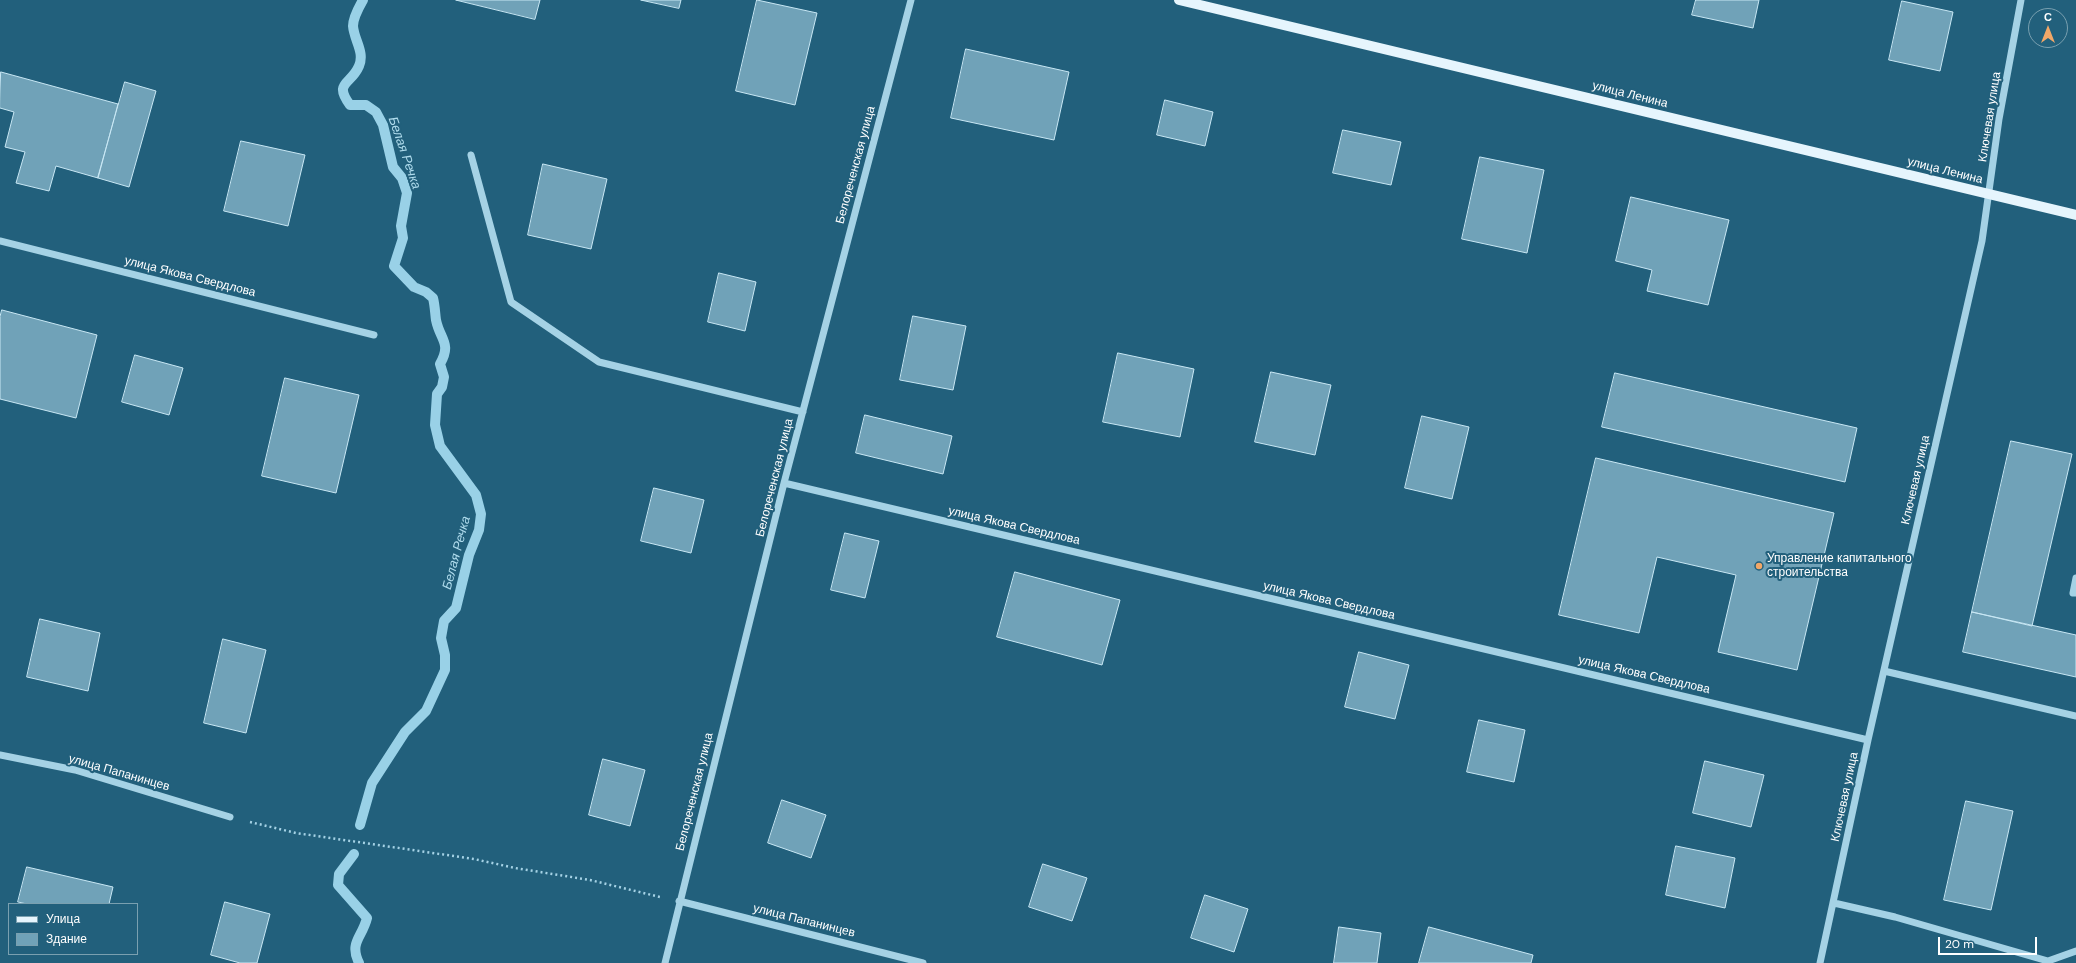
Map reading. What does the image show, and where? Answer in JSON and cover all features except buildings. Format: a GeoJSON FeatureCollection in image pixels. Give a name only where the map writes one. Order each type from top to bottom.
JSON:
{"type":"FeatureCollection","features":[{"type":"Feature","properties":{"kind":"main road","name":"улица Ленина"},"geometry":{"type":"LineString","coordinates":[[1179,0],[2076,215]]}},
{"type":"Feature","properties":{"kind":"street","name":"Белореченская улица"},"geometry":{"type":"LineString","coordinates":[[665,963],[784,483],[911,0]]}},
{"type":"Feature","properties":{"kind":"street","name":"Ключевая улица"},"geometry":{"type":"LineString","coordinates":[[1820,963],[1868,740],[1982,241],[1999,119],[2021,0]]}},
{"type":"Feature","properties":{"kind":"street"},"geometry":{"type":"LineString","coordinates":[[471,155],[511,302],[599,362],[803,412]]}},
{"type":"Feature","properties":{"kind":"street","name":"улица Якова Свердлова"},"geometry":{"type":"LineString","coordinates":[[0,241],[374,335]]}},
{"type":"Feature","properties":{"kind":"street","name":"улица Якова Свердлова"},"geometry":{"type":"LineString","coordinates":[[784,483],[1868,740]]}},
{"type":"Feature","properties":{"kind":"street"},"geometry":{"type":"LineString","coordinates":[[2076,578],[2073,593],[2076,593]]}},
{"type":"Feature","properties":{"kind":"street"},"geometry":{"type":"LineString","coordinates":[[1884,671],[2076,716]]}},
{"type":"Feature","properties":{"kind":"street","name":"улица Папанинцев"},"geometry":{"type":"LineString","coordinates":[[0,755],[75,770],[230,818]]}},
{"type":"Feature","properties":{"kind":"street","name":"улица Папанинцев"},"geometry":{"type":"LineString","coordinates":[[680,901],[922,963]]}},
{"type":"Feature","properties":{"kind":"street"},"geometry":{"type":"LineString","coordinates":[[1834,903],[1895,917],[2048,962],[2076,951]]}},
{"type":"Feature","properties":{"kind":"path"},"geometry":{"type":"LineString","coordinates":[[230,818],[296,833],[474,859],[515,868],[590,880],[680,901]]}},
{"type":"Feature","properties":{"kind":"waterway","name":"Белая Речка"},"geometry":{"type":"LineString","coordinates":[[360,825],[372,783],[405,732],[426,711],[445,670],[445,655],[441,638],[444,621],[456,608],[469,555],[479,530],[481,514],[476,495],[440,446],[435,425],[437,394],[442,387],[444,377],[440,364],[445,351],[445,346],[436,320],[433,298],[426,292],[414,287],[394,266],[403,238],[401,226],[407,193],[402,178],[393,167],[383,125],[376,112],[366,105],[350,105],[343,92],[345,84],[356,72],[361,61],[353,23],[363,0]]}},
{"type":"Feature","properties":{"kind":"waterway","name":"Белая Речка"},"geometry":{"type":"LineString","coordinates":[[354,854],[339,874],[338,885],[367,918],[357,940],[355,950],[359,963]]}},
{"type":"Feature","properties":{"kind":"place","name":"Управление капитального строительства"},"geometry":{"type":"Point","coordinates":[1759,566]}}]}
